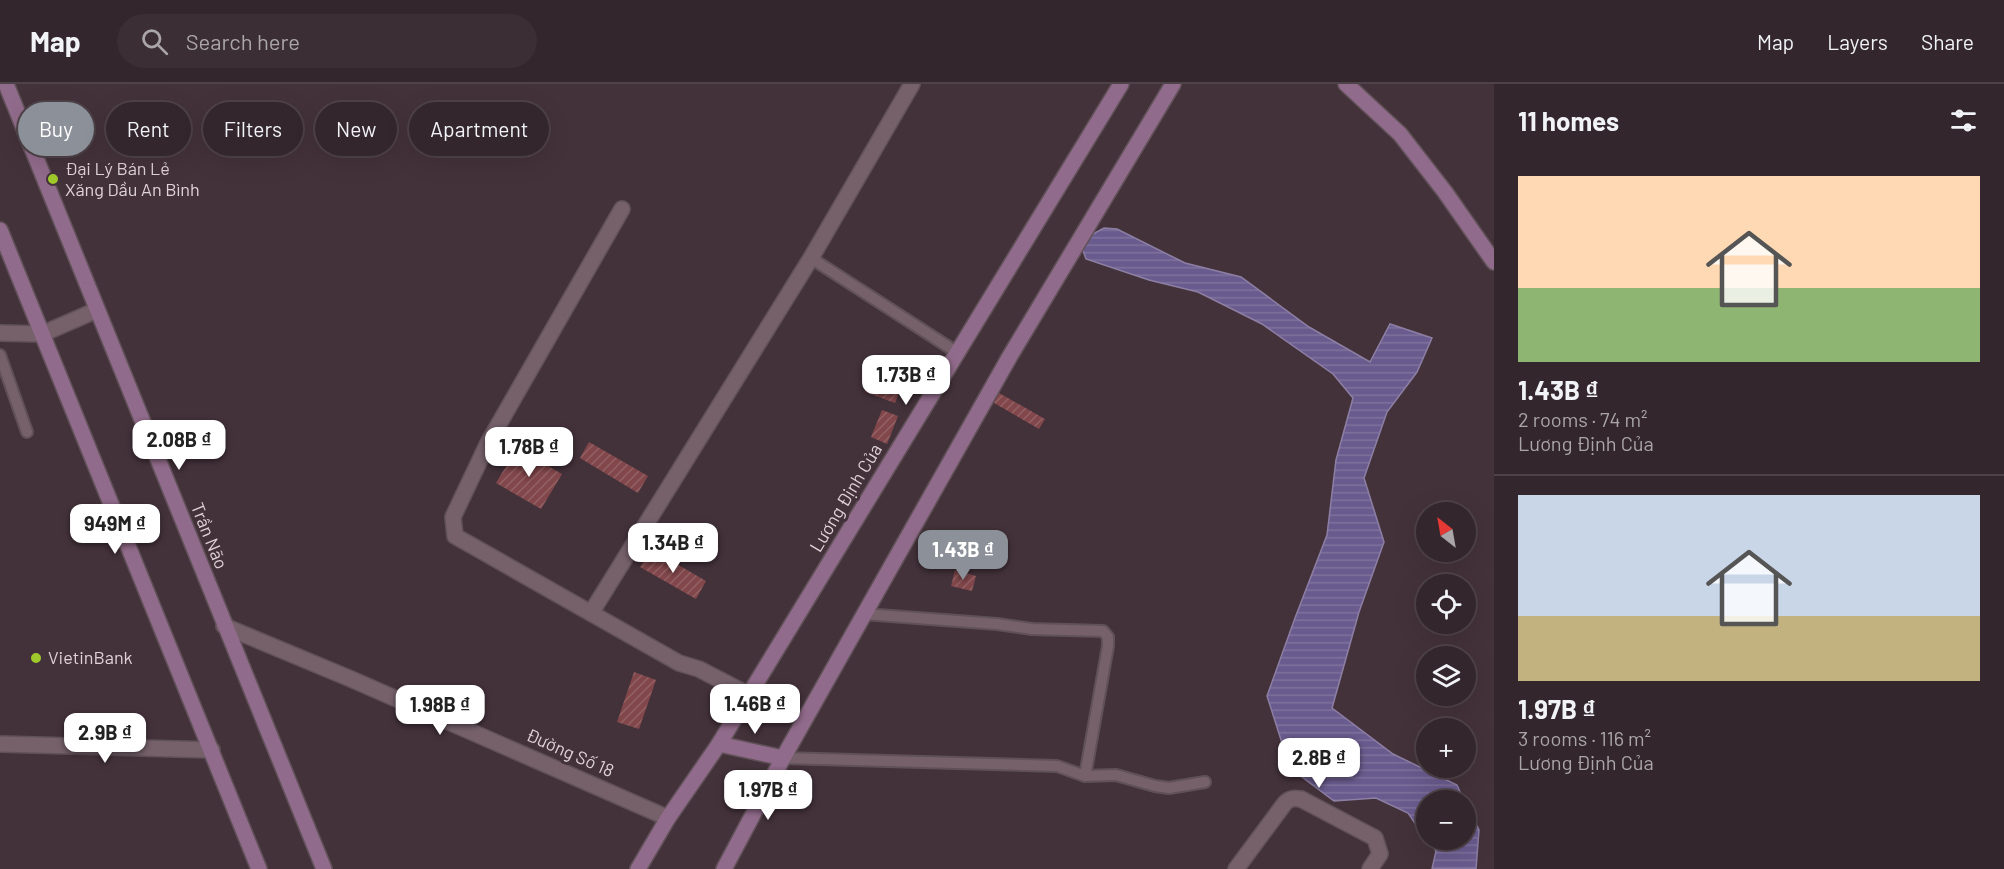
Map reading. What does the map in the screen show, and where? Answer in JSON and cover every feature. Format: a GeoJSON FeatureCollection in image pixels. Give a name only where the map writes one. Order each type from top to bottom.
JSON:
{"type":"FeatureCollection","features":[{"type":"Feature","properties":{"kind":"main road","name":"Trần Não"},"geometry":{"type":"LineString","coordinates":[[6,84],[324,869]]}},
{"type":"Feature","properties":{"kind":"main road","name":"Lương Định Của"},"geometry":{"type":"LineString","coordinates":[[638,869],[719,744],[1121,84]]}},
{"type":"Feature","properties":{"kind":"main road"},"geometry":{"type":"LineString","coordinates":[[724,869],[783,758],[1010,356],[1173,84]]}},
{"type":"Feature","properties":{"kind":"main road"},"geometry":{"type":"LineString","coordinates":[[1346,84],[1400,135],[1445,192],[1494,262]]}},
{"type":"Feature","properties":{"kind":"main road"},"geometry":{"type":"LineString","coordinates":[[0,230],[259,869]]}},
{"type":"Feature","properties":{"kind":"main road"},"geometry":{"type":"LineString","coordinates":[[719,744],[783,758]]}},
{"type":"Feature","properties":{"kind":"street"},"geometry":{"type":"LineString","coordinates":[[591,614],[811,258],[912,84]]}},
{"type":"Feature","properties":{"kind":"street"},"geometry":{"type":"LineString","coordinates":[[622,209],[488,443],[453,517],[456,536],[679,663],[699,669],[749,695]]}},
{"type":"Feature","properties":{"kind":"street"},"geometry":{"type":"LineString","coordinates":[[0,333],[42,334],[97,310]]}},
{"type":"Feature","properties":{"kind":"street","name":"Đường Số 18"},"geometry":{"type":"LineString","coordinates":[[224,626],[669,818]]}},
{"type":"Feature","properties":{"kind":"street"},"geometry":{"type":"LineString","coordinates":[[0,744],[212,750]]}},
{"type":"Feature","properties":{"kind":"street"},"geometry":{"type":"LineString","coordinates":[[1236,869],[1285,803],[1294,798],[1301,799],[1375,838],[1380,854],[1370,869]]}},
{"type":"Feature","properties":{"kind":"lane"},"geometry":{"type":"LineString","coordinates":[[811,258],[958,352]]}},
{"type":"Feature","properties":{"kind":"lane"},"geometry":{"type":"LineString","coordinates":[[0,355],[27,432]]}},
{"type":"Feature","properties":{"kind":"lane"},"geometry":{"type":"LineString","coordinates":[[864,614],[997,624],[1032,629],[1103,631],[1108,637],[1108,646],[1085,776]]}},
{"type":"Feature","properties":{"kind":"lane"},"geometry":{"type":"LineString","coordinates":[[783,758],[1057,766],[1085,776],[1116,776],[1170,788],[1205,782]]}},
{"type":"Feature","properties":{"kind":"shaded area"},"geometry":{"type":"Polygon","coordinates":[[[1104,228],[1117,229],[1185,263],[1241,277],[1309,327],[1370,362],[1390,324],[1432,338],[1417,372],[1387,412],[1364,478],[1384,542],[1359,612],[1332,708],[1393,754],[1416,765],[1416,778],[1443,778],[1457,785],[1459,790],[1416,790],[1416,825],[1408,813],[1376,798],[1334,801],[1290,768],[1267,696],[1327,535],[1336,460],[1353,398],[1333,374],[1262,324],[1198,292],[1149,280],[1086,259],[1081,245],[1089,236],[1104,228]]]}},
{"type":"Feature","properties":{"kind":"shaded area"},"geometry":{"type":"Polygon","coordinates":[[[1476,824],[1479,830],[1476,869],[1432,869],[1436,851],[1476,850],[1476,824]]]}},
{"type":"Feature","properties":{"kind":"building"},"geometry":{"type":"Polygon","coordinates":[[[872,373],[903,384],[895,403],[865,392],[872,373]]]}},
{"type":"Feature","properties":{"kind":"building"},"geometry":{"type":"Polygon","coordinates":[[[999,393],[1045,419],[1039,429],[994,403],[999,393]]]}},
{"type":"Feature","properties":{"kind":"building"},"geometry":{"type":"Polygon","coordinates":[[[882,410],[898,416],[887,444],[871,437],[882,410]]]}},
{"type":"Feature","properties":{"kind":"building"},"geometry":{"type":"Polygon","coordinates":[[[589,442],[648,476],[638,493],[580,458],[589,442]]]}},
{"type":"Feature","properties":{"kind":"building"},"geometry":{"type":"Polygon","coordinates":[[[517,448],[562,474],[541,509],[496,483],[517,448]]]}},
{"type":"Feature","properties":{"kind":"building"},"geometry":{"type":"Polygon","coordinates":[[[651,549],[706,581],[696,599],[640,567],[651,549]]]}},
{"type":"Feature","properties":{"kind":"building"},"geometry":{"type":"Polygon","coordinates":[[[955,570],[976,576],[972,591],[951,586],[955,570]]]}},
{"type":"Feature","properties":{"kind":"building"},"geometry":{"type":"Polygon","coordinates":[[[634,672],[656,680],[639,729],[617,722],[634,672]]]}},
{"type":"Feature","properties":{"kind":"place","name":"Đại Lý Bán Lẻ Xăng Dầu An Bình"},"geometry":{"type":"Point","coordinates":[53,179]}},
{"type":"Feature","properties":{"kind":"place","name":"VietinBank"},"geometry":{"type":"Point","coordinates":[36,658]}}]}
